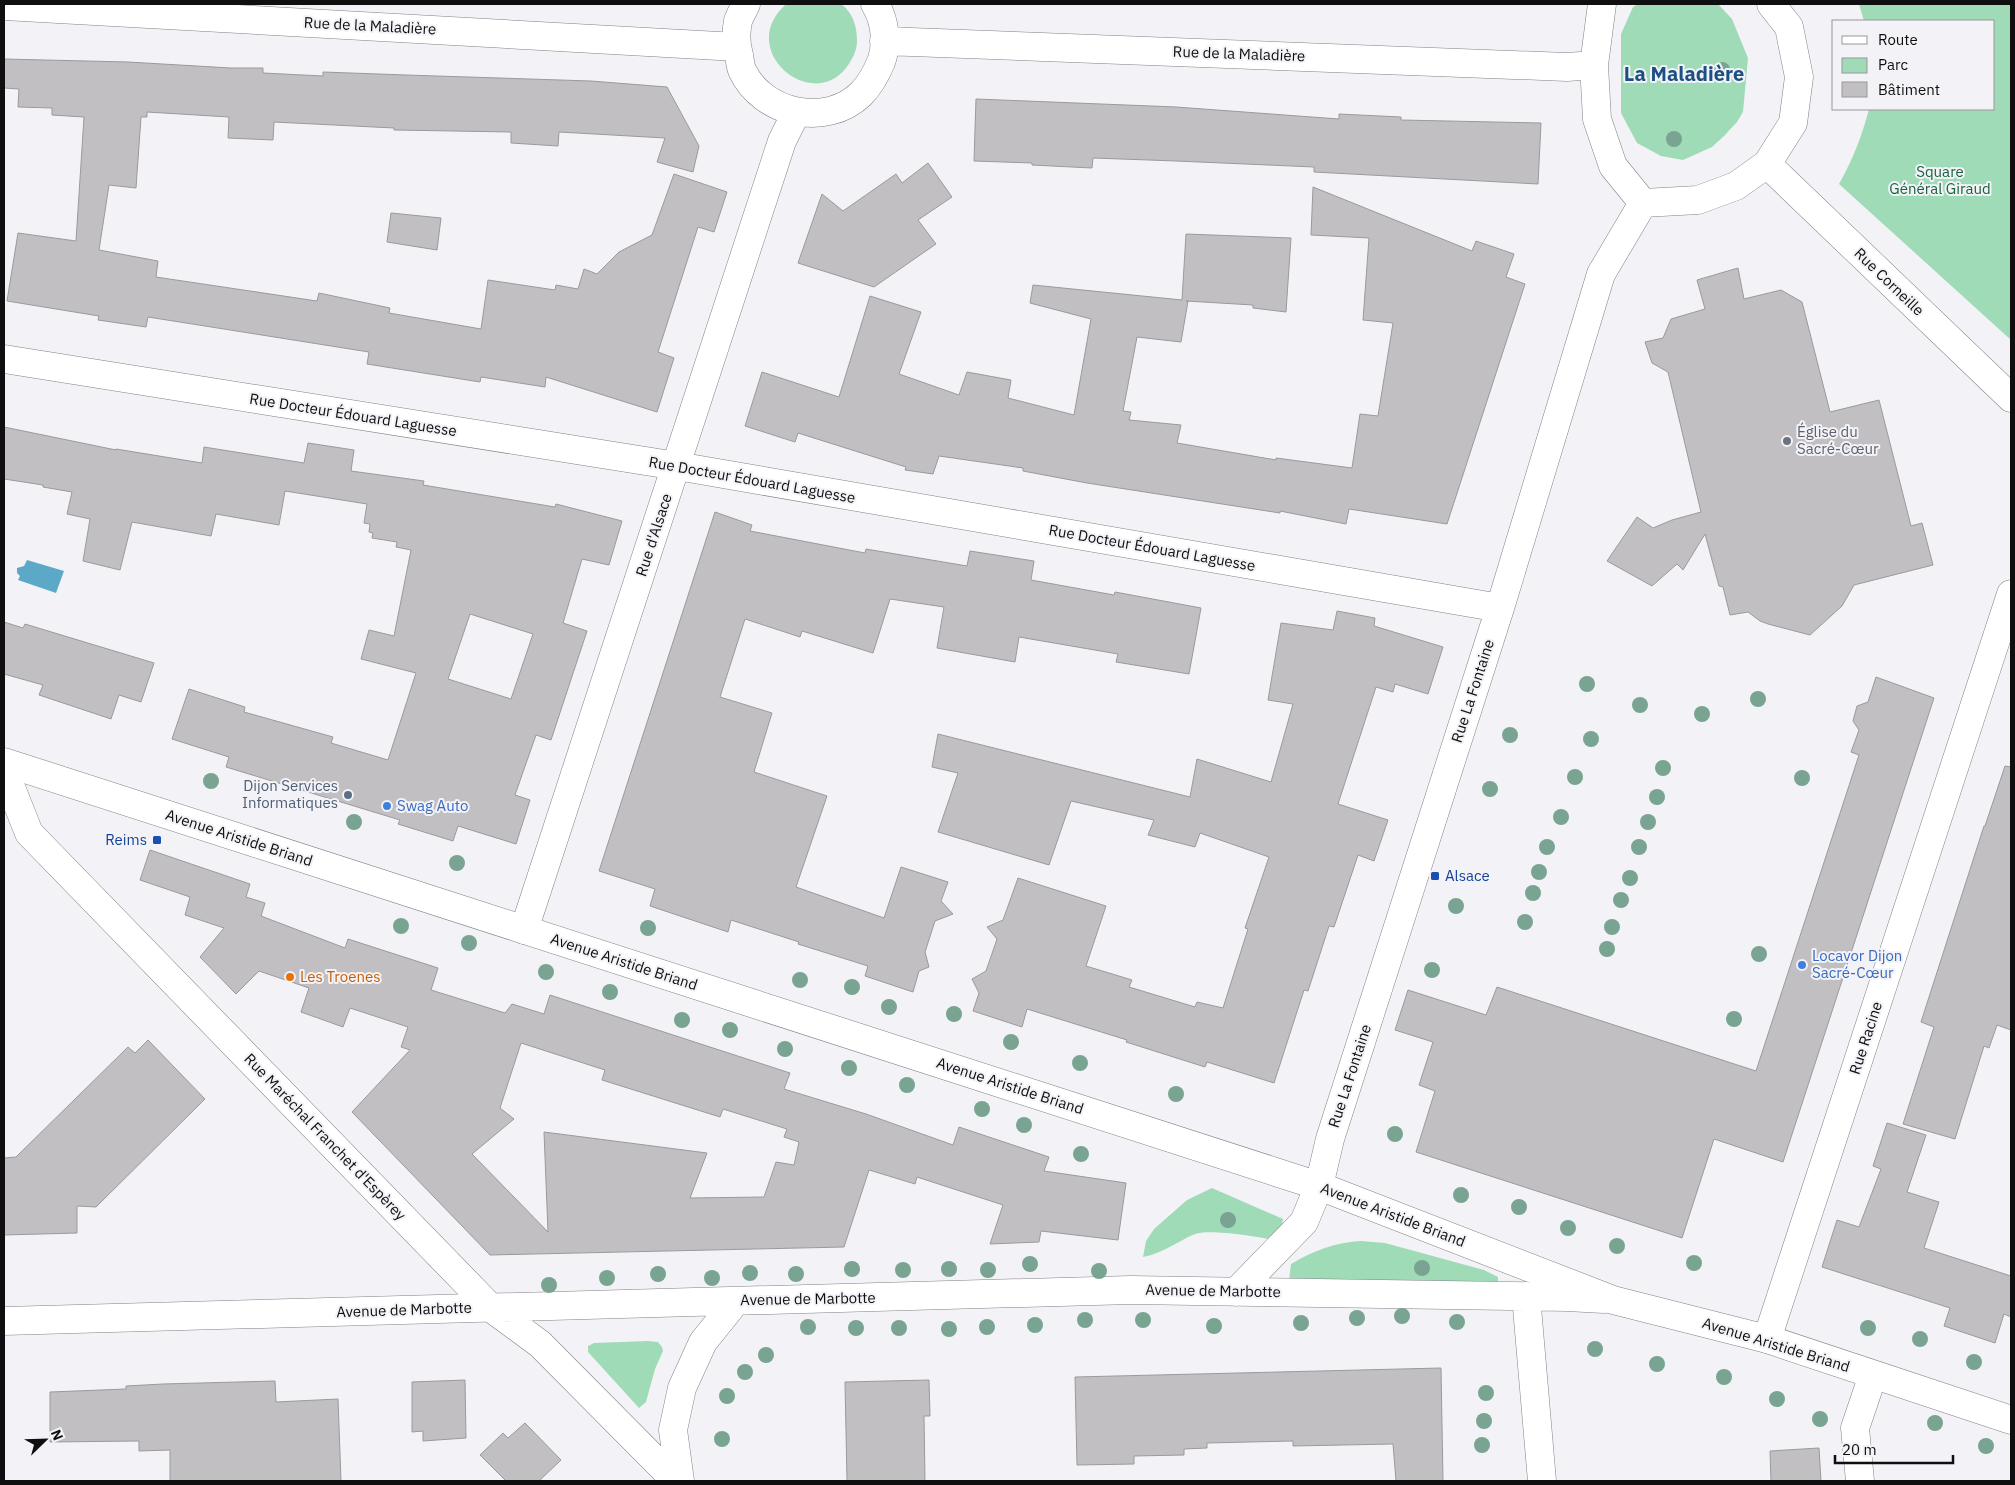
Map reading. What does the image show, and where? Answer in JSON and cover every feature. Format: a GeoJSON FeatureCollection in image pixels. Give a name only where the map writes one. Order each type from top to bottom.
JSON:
{"type":"FeatureCollection","features":[{"type":"Feature","properties":{"kind":"street"},"geometry":{"type":"LineString","coordinates":[[746,4],[738,22],[737,47],[742,70],[755,89],[774,104],[796,113],[819,114],[841,107],[860,95],[875,77],[883,55],[885,32],[875,4]]}},
{"type":"Feature","properties":{"kind":"street"},"geometry":{"type":"LineString","coordinates":[[1602,4],[1594,65],[1597,119],[1613,166],[1643,202],[1698,200],[1736,186],[1767,164],[1793,124],[1799,77],[1788,27],[1772,4]]}},
{"type":"Feature","properties":{"kind":"street","name":"Rue de la Maladière"},"geometry":{"type":"LineString","coordinates":[[4,6],[737,47]]}},
{"type":"Feature","properties":{"kind":"street","name":"Rue de la Maladière"},"geometry":{"type":"LineString","coordinates":[[884,41],[1566,67],[1594,65]]}},
{"type":"Feature","properties":{"kind":"street","name":"Rue d'Alsace"},"geometry":{"type":"LineString","coordinates":[[524,930],[782,141],[796,113]]}},
{"type":"Feature","properties":{"kind":"street","name":"Rue Corneille"},"geometry":{"type":"LineString","coordinates":[[1767,164],[2011,398]]}},
{"type":"Feature","properties":{"kind":"street","name":"Rue La Fontaine"},"geometry":{"type":"LineString","coordinates":[[1236,1292],[1304,1222],[1318,1186],[1330,1139],[1500,608],[1601,274],[1643,202]]}},
{"type":"Feature","properties":{"kind":"street","name":"Rue Docteur Édouard Laguesse"},"geometry":{"type":"LineString","coordinates":[[4,359],[677,466],[1500,608]]}},
{"type":"Feature","properties":{"kind":"street","name":"Rue Racine"},"geometry":{"type":"LineString","coordinates":[[1767,1339],[2011,594]]}},
{"type":"Feature","properties":{"kind":"street","name":"Avenue Aristide Briand"},"geometry":{"type":"LineString","coordinates":[[4,762],[1318,1186],[1613,1300],[1767,1339],[2011,1420]]}},
{"type":"Feature","properties":{"kind":"street","name":"Rue Maréchal Franchet d'Espèrey"},"geometry":{"type":"LineString","coordinates":[[4,770],[29,833],[491,1308],[540,1344],[676,1481]]}},
{"type":"Feature","properties":{"kind":"street","name":"Avenue de Marbotte"},"geometry":{"type":"LineString","coordinates":[[4,1322],[1131,1290],[1526,1296],[1613,1300]]}},
{"type":"Feature","properties":{"kind":"street"},"geometry":{"type":"LineString","coordinates":[[1526,1296],[1542,1481]]}},
{"type":"Feature","properties":{"kind":"street"},"geometry":{"type":"LineString","coordinates":[[680,1481],[673,1430],[682,1388],[703,1342],[736,1301]]}},
{"type":"Feature","properties":{"kind":"street"},"geometry":{"type":"LineString","coordinates":[[1860,1481],[1855,1428],[1873,1375]]}},
{"type":"Feature","properties":{"kind":"green space"},"geometry":{"type":"Polygon","coordinates":[[[786,4],[841,4],[851,16],[857,35],[855,52],[846,68],[831,80],[815,83],[798,80],[784,70],[773,56],[769,40],[772,22],[786,4]]]}},
{"type":"Feature","properties":{"kind":"green space"},"geometry":{"type":"Polygon","coordinates":[[[1638,4],[1718,4],[1732,19],[1748,58],[1743,112],[1737,122],[1712,147],[1683,160],[1661,156],[1637,143],[1621,113],[1621,34],[1633,7],[1638,4]]]}},
{"type":"Feature","properties":{"kind":"green space","name":"Square Général Giraud"},"geometry":{"type":"Polygon","coordinates":[[[1859,4],[2011,4],[2011,340],[1839,184],[1857,147],[1869,110],[1995,110],[1995,20],[1864,20],[1859,4]]]}},
{"type":"Feature","properties":{"kind":"green space"},"geometry":{"type":"Polygon","coordinates":[[[1212,1188],[1283,1219],[1281,1230],[1268,1239],[1210,1232],[1195,1234],[1157,1253],[1143,1257],[1146,1241],[1154,1229],[1187,1200],[1212,1188]]]}},
{"type":"Feature","properties":{"kind":"green space"},"geometry":{"type":"Polygon","coordinates":[[[1361,1241],[1385,1243],[1484,1270],[1498,1277],[1498,1283],[1289,1280],[1291,1264],[1299,1259],[1334,1245],[1361,1241]]]}},
{"type":"Feature","properties":{"kind":"green space"},"geometry":{"type":"Polygon","coordinates":[[[658,1342],[663,1351],[655,1369],[646,1402],[639,1408],[588,1352],[588,1346],[594,1343],[658,1342]]]}},
{"type":"Feature","properties":{"kind":"water"},"geometry":{"type":"Polygon","coordinates":[[[27,560],[64,571],[56,593],[18,580],[20,576],[17,573],[17,568],[24,566],[27,560]]]}},
{"type":"Feature","properties":{"kind":"building"},"geometry":{"type":"Polygon","coordinates":[[[4,59],[263,68],[263,73],[323,76],[323,72],[591,81],[667,87],[699,146],[693,172],[657,162],[665,138],[559,132],[558,146],[511,143],[511,132],[394,130],[394,128],[274,122],[273,140],[228,138],[229,117],[147,112],[147,117],[141,117],[136,188],[109,185],[99,250],[158,261],[156,277],[317,301],[319,293],[390,308],[389,313],[481,329],[488,280],[555,290],[556,285],[578,289],[584,269],[597,274],[619,252],[652,235],[674,174],[727,192],[714,232],[698,227],[658,352],[674,358],[657,412],[546,377],[545,387],[481,377],[480,382],[367,364],[369,352],[148,317],[146,327],[98,320],[99,316],[7,301],[18,233],[76,241],[84,117],[52,115],[52,108],[18,107],[19,89],[4,88],[4,59]]]}},
{"type":"Feature","properties":{"kind":"building"},"geometry":{"type":"Polygon","coordinates":[[[976,99],[1176,107],[1339,119],[1339,114],[1401,117],[1401,120],[1541,123],[1538,184],[1314,172],[1314,167],[1176,161],[1093,158],[1092,168],[974,161],[976,99]]]}},
{"type":"Feature","properties":{"kind":"building"},"geometry":{"type":"Polygon","coordinates":[[[928,163],[952,197],[918,220],[936,244],[874,287],[798,263],[822,194],[843,211],[896,174],[902,183],[928,163]]]}},
{"type":"Feature","properties":{"kind":"building"},"geometry":{"type":"Polygon","coordinates":[[[1313,187],[1472,251],[1476,241],[1514,254],[1506,277],[1525,284],[1447,524],[1349,509],[1346,524],[1280,511],[1280,513],[1087,483],[1023,471],[1023,468],[939,456],[933,474],[905,470],[906,467],[798,433],[795,442],[745,426],[762,372],[839,397],[870,296],[921,312],[899,374],[959,395],[967,372],[1011,380],[1008,398],[1074,415],[1091,319],[1030,303],[1033,285],[1182,300],[1186,234],[1291,238],[1286,312],[1253,308],[1253,305],[1188,301],[1181,342],[1137,337],[1123,411],[1131,412],[1129,420],[1181,425],[1177,443],[1276,460],[1276,458],[1352,468],[1360,414],[1378,416],[1393,323],[1363,320],[1369,238],[1311,235],[1313,187]]]}},
{"type":"Feature","properties":{"kind":"building"},"geometry":{"type":"Polygon","coordinates":[[[391,213],[441,218],[437,250],[387,242],[391,213]]]}},
{"type":"Feature","properties":{"kind":"building","name":"Église du Sacré-Cœur"},"geometry":{"type":"Polygon","coordinates":[[[1738,268],[1744,299],[1781,290],[1802,302],[1830,412],[1879,400],[1911,526],[1922,523],[1933,565],[1854,585],[1842,606],[1810,635],[1768,624],[1760,621],[1748,612],[1730,615],[1723,587],[1719,586],[1705,534],[1683,570],[1677,564],[1652,586],[1607,561],[1637,517],[1653,528],[1672,520],[1701,512],[1668,372],[1652,363],[1645,342],[1663,338],[1671,319],[1705,309],[1697,280],[1738,268]]]}},
{"type":"Feature","properties":{"kind":"building"},"geometry":{"type":"Polygon","coordinates":[[[4,427],[116,450],[202,463],[204,447],[304,463],[308,443],[354,450],[351,471],[424,481],[423,485],[555,507],[556,504],[622,521],[609,565],[582,559],[563,623],[587,631],[551,740],[536,735],[515,795],[530,800],[516,844],[458,826],[453,841],[398,824],[400,820],[226,767],[229,757],[172,739],[189,689],[245,707],[244,712],[333,737],[331,743],[388,760],[416,673],[361,659],[369,630],[394,636],[411,550],[396,547],[397,542],[372,538],[373,533],[369,532],[370,524],[364,523],[367,504],[285,491],[279,525],[216,514],[211,536],[132,522],[120,570],[83,561],[90,519],[67,514],[72,492],[4,479],[4,427]],[[470,614],[448,679],[511,699],[533,634],[470,614]]]}},
{"type":"Feature","properties":{"kind":"building"},"geometry":{"type":"Polygon","coordinates":[[[715,512],[752,525],[750,531],[865,553],[866,549],[967,566],[970,551],[1034,561],[1031,580],[1114,595],[1115,592],[1201,608],[1189,674],[1116,662],[1118,654],[1019,637],[1015,662],[937,648],[944,607],[890,599],[873,653],[802,631],[800,637],[745,619],[720,697],[772,713],[754,772],[827,796],[796,887],[884,918],[901,867],[948,882],[941,901],[953,914],[935,921],[925,952],[929,967],[919,971],[913,992],[865,976],[868,966],[798,944],[799,942],[731,920],[728,932],[650,906],[655,889],[599,871],[715,512]]]}},
{"type":"Feature","properties":{"kind":"building"},"geometry":{"type":"Polygon","coordinates":[[[1337,611],[1375,618],[1374,626],[1443,647],[1428,694],[1395,684],[1393,692],[1376,687],[1338,804],[1388,820],[1374,861],[1358,855],[1334,927],[1329,926],[1308,991],[1304,990],[1274,1083],[1207,1062],[1205,1067],[1126,1042],[1127,1040],[1027,1009],[1022,1027],[973,1011],[979,993],[972,979],[986,971],[997,939],[987,927],[1003,920],[1018,878],[1106,906],[1086,966],[1132,980],[1129,987],[1195,1007],[1197,1002],[1223,1008],[1248,929],[1245,928],[1269,857],[1200,833],[1195,847],[1148,835],[1154,820],[1071,801],[1049,865],[938,832],[958,773],[932,767],[938,734],[1190,797],[1197,759],[1271,782],[1293,704],[1268,700],[1281,623],[1333,630],[1337,611]]]}},
{"type":"Feature","properties":{"kind":"building"},"geometry":{"type":"Polygon","coordinates":[[[4,622],[23,628],[25,624],[154,663],[141,702],[119,695],[111,719],[39,695],[43,685],[4,674],[4,622]]]}},
{"type":"Feature","properties":{"kind":"building"},"geometry":{"type":"Polygon","coordinates":[[[1876,677],[1934,698],[1783,1162],[1714,1139],[1682,1238],[1416,1152],[1435,1091],[1419,1085],[1433,1042],[1395,1030],[1408,990],[1486,1015],[1497,987],[1756,1071],[1859,755],[1851,752],[1859,730],[1853,721],[1857,706],[1868,702],[1876,677]]]}},
{"type":"Feature","properties":{"kind":"building"},"geometry":{"type":"Polygon","coordinates":[[[2005,766],[2011,767],[2011,1030],[1997,1025],[1989,1048],[1984,1046],[1955,1139],[1903,1124],[1934,1027],[1921,1022],[2005,766]]]}},
{"type":"Feature","properties":{"kind":"building"},"geometry":{"type":"Polygon","coordinates":[[[150,850],[250,884],[246,897],[265,903],[261,916],[345,948],[348,939],[438,968],[431,990],[505,1013],[512,1004],[544,1014],[550,995],[790,1073],[784,1089],[866,1114],[953,1145],[959,1127],[1049,1157],[1044,1171],[1126,1183],[1118,1240],[1041,1231],[1039,1242],[990,1244],[1003,1205],[917,1177],[915,1184],[869,1170],[844,1247],[490,1255],[352,1112],[410,1050],[401,1047],[408,1027],[350,1008],[343,1027],[301,1012],[309,988],[259,971],[236,994],[200,957],[224,928],[185,915],[190,897],[140,880],[150,850]],[[521,1043],[500,1108],[514,1119],[472,1154],[548,1232],[544,1132],[707,1153],[690,1198],[764,1197],[776,1162],[794,1165],[799,1142],[784,1137],[787,1129],[723,1109],[720,1117],[602,1080],[605,1070],[521,1043]]]}},
{"type":"Feature","properties":{"kind":"building"},"geometry":{"type":"Polygon","coordinates":[[[148,1040],[205,1099],[96,1207],[77,1206],[77,1233],[4,1235],[4,1158],[16,1157],[128,1047],[135,1053],[148,1040]]]}},
{"type":"Feature","properties":{"kind":"building"},"geometry":{"type":"Polygon","coordinates":[[[1887,1123],[1926,1135],[1907,1192],[1939,1202],[1924,1248],[2011,1276],[2011,1317],[2004,1314],[1995,1343],[1944,1326],[1950,1308],[1822,1267],[1837,1220],[1859,1227],[1881,1169],[1873,1166],[1887,1123]]]}},
{"type":"Feature","properties":{"kind":"building"},"geometry":{"type":"Polygon","coordinates":[[[1441,1368],[1443,1481],[1396,1481],[1393,1444],[1293,1446],[1293,1441],[1207,1443],[1207,1448],[1184,1449],[1184,1455],[1134,1456],[1134,1464],[1077,1465],[1075,1377],[1441,1368]]]}},
{"type":"Feature","properties":{"kind":"building"},"geometry":{"type":"Polygon","coordinates":[[[465,1380],[466,1438],[423,1441],[423,1431],[412,1432],[412,1382],[465,1380]]]}},
{"type":"Feature","properties":{"kind":"building"},"geometry":{"type":"Polygon","coordinates":[[[929,1380],[930,1416],[924,1416],[925,1481],[847,1481],[845,1382],[929,1380]]]}},
{"type":"Feature","properties":{"kind":"building"},"geometry":{"type":"Polygon","coordinates":[[[275,1381],[276,1402],[338,1399],[341,1481],[170,1481],[170,1450],[139,1451],[139,1441],[50,1442],[50,1392],[126,1389],[126,1386],[163,1384],[275,1381]]]}},
{"type":"Feature","properties":{"kind":"building"},"geometry":{"type":"Polygon","coordinates":[[[525,1423],[561,1460],[539,1481],[506,1481],[480,1455],[503,1433],[508,1438],[525,1423]]]}},
{"type":"Feature","properties":{"kind":"building"},"geometry":{"type":"Polygon","coordinates":[[[1819,1448],[1821,1481],[1771,1481],[1770,1451],[1819,1448]]]}},
{"type":"Feature","properties":{"kind":"place","name":"Église du Sacré-Cœur"},"geometry":{"type":"Point","coordinates":[1787,441]}},
{"type":"Feature","properties":{"kind":"place","name":"Dijon Services Informatiques"},"geometry":{"type":"Point","coordinates":[348,795]}},
{"type":"Feature","properties":{"kind":"place","name":"Swag Auto"},"geometry":{"type":"Point","coordinates":[387,806]}},
{"type":"Feature","properties":{"kind":"place","name":"Reims"},"geometry":{"type":"Point","coordinates":[157,840]}},
{"type":"Feature","properties":{"kind":"place","name":"Alsace"},"geometry":{"type":"Point","coordinates":[1435,876]}},
{"type":"Feature","properties":{"kind":"place","name":"Locavor Dijon Sacré-Cœur"},"geometry":{"type":"Point","coordinates":[1802,965]}},
{"type":"Feature","properties":{"kind":"place","name":"Les Troenes"},"geometry":{"type":"Point","coordinates":[290,977]}},
{"type":"Feature","properties":{"kind":"district","name":"La Maladière"},"geometry":{"type":"Point","coordinates":[1684,74]}}]}
